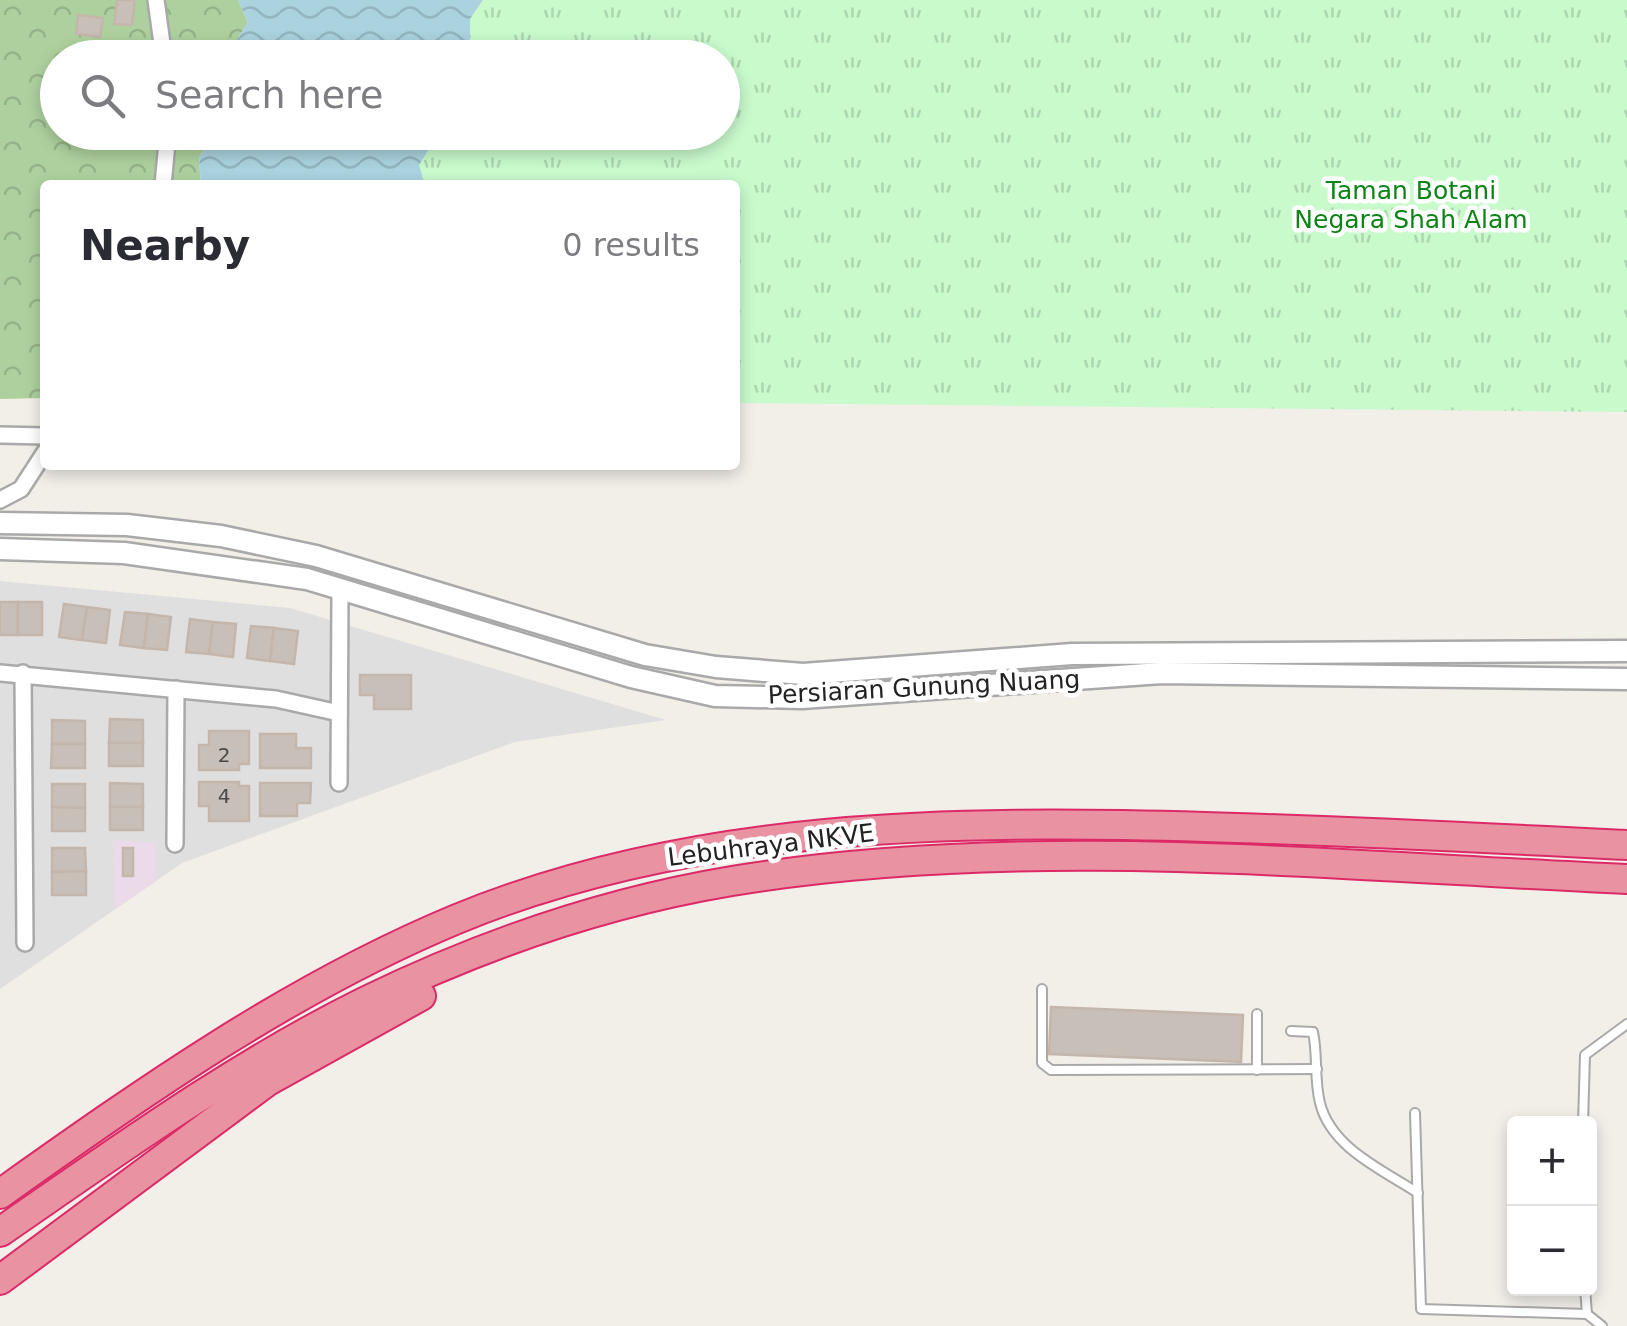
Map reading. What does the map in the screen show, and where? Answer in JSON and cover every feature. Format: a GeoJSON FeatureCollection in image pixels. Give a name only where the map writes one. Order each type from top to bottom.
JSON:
{"type":"FeatureCollection","features":[{"type":"Feature","properties":{"kind":"highway","name":"Lebuhraya NKVE"},"geometry":{"type":"LineString","coordinates":[[0,1194],[166,1076],[373,957],[516,898],[676,856],[802,836],[950,826],[1075,824],[1627,845]]}},
{"type":"Feature","properties":{"kind":"highway","name":"Lebuhraya NKVE"},"geometry":{"type":"LineString","coordinates":[[0,1232],[188,1103],[297,1038],[431,972],[559,923],[730,881],[952,860],[1094,858],[1627,879]]}},
{"type":"Feature","properties":{"kind":"highway"},"geometry":{"type":"LineString","coordinates":[[0,1280],[268,1081],[351,1031],[559,923]]}},
{"type":"Feature","properties":{"kind":"street"},"geometry":{"type":"LineString","coordinates":[[156,0],[162,40]]}},
{"type":"Feature","properties":{"kind":"street"},"geometry":{"type":"LineString","coordinates":[[164,180],[167,150]]}},
{"type":"Feature","properties":{"kind":"street"},"geometry":{"type":"LineString","coordinates":[[0,435],[40,436]]}},
{"type":"Feature","properties":{"kind":"street"},"geometry":{"type":"LineString","coordinates":[[0,500],[21,489],[40,460]]}},
{"type":"Feature","properties":{"kind":"street","name":"Persiaran Gunung Nuang"},"geometry":{"type":"LineString","coordinates":[[0,523],[127,525],[221,536],[316,556],[646,655],[716,667],[803,674],[1072,654],[1627,651]]}},
{"type":"Feature","properties":{"kind":"street","name":"Persiaran Gunung Nuang"},"geometry":{"type":"LineString","coordinates":[[0,548],[124,553],[218,564],[340,589],[631,677],[715,696],[802,698],[1162,673],[1627,680]]}},
{"type":"Feature","properties":{"kind":"street"},"geometry":{"type":"LineString","coordinates":[[339,782],[340,589]]}},
{"type":"Feature","properties":{"kind":"street"},"geometry":{"type":"LineString","coordinates":[[0,672],[276,699],[339,713]]}},
{"type":"Feature","properties":{"kind":"street"},"geometry":{"type":"LineString","coordinates":[[24,672],[25,943]]}},
{"type":"Feature","properties":{"kind":"street"},"geometry":{"type":"LineString","coordinates":[[175,844],[176,689]]}},
{"type":"Feature","properties":{"kind":"lane"},"geometry":{"type":"LineString","coordinates":[[1042,989],[1042,1063],[1050,1070],[1316,1069]]}},
{"type":"Feature","properties":{"kind":"lane"},"geometry":{"type":"LineString","coordinates":[[1256,1014],[1256,1070]]}},
{"type":"Feature","properties":{"kind":"lane"},"geometry":{"type":"LineString","coordinates":[[1583,1116],[1585,1055],[1627,1024]]}},
{"type":"Feature","properties":{"kind":"lane"},"geometry":{"type":"LineString","coordinates":[[1291,1031],[1314,1032],[1320,1102],[1334,1128],[1367,1163],[1418,1193]]}},
{"type":"Feature","properties":{"kind":"lane"},"geometry":{"type":"LineString","coordinates":[[1415,1114],[1421,1309],[1587,1314],[1602,1326]]}},
{"type":"Feature","properties":{"kind":"lane"},"geometry":{"type":"LineString","coordinates":[[1586,1296],[1587,1314]]}},
{"type":"Feature","properties":{"kind":"shaded area"},"geometry":{"type":"Polygon","coordinates":[[[0,581],[290,608],[666,720],[515,742],[182,863],[0,989],[0,581]]]}},
{"type":"Feature","properties":{"kind":"shaded area"},"geometry":{"type":"Polygon","coordinates":[[[113,840],[155,842],[155,882],[114,910],[113,840]]]}},
{"type":"Feature","properties":{"kind":"green space"},"geometry":{"type":"Polygon","coordinates":[[[0,0],[238,0],[248,22],[237,40],[40,40],[40,150],[204,150],[199,159],[201,180],[40,180],[40,398],[0,399],[0,0]]]}},
{"type":"Feature","properties":{"kind":"green space","name":"Taman Botani Negara Shah Alam"},"geometry":{"type":"Polygon","coordinates":[[[483,0],[1627,0],[1627,412],[740,403],[740,180],[423,180],[418,166],[428,150],[740,150],[740,40],[470,40],[470,19],[483,0]]]}},
{"type":"Feature","properties":{"kind":"water"},"geometry":{"type":"Polygon","coordinates":[[[238,0],[483,0],[470,19],[470,40],[237,40],[248,22],[238,0]]]}},
{"type":"Feature","properties":{"kind":"water"},"geometry":{"type":"Polygon","coordinates":[[[203,150],[428,150],[419,165],[424,180],[201,180],[199,159],[203,150]]]}},
{"type":"Feature","properties":{"kind":"building"},"geometry":{"type":"Polygon","coordinates":[[[117,0],[135,0],[132,25],[114,24],[117,0]]]}},
{"type":"Feature","properties":{"kind":"building"},"geometry":{"type":"Polygon","coordinates":[[[78,15],[103,18],[100,37],[76,34],[78,15]]]}},
{"type":"Feature","properties":{"kind":"building"},"geometry":{"type":"Polygon","coordinates":[[[0,602],[18,602],[18,635],[0,635],[0,602]]]}},
{"type":"Feature","properties":{"kind":"building"},"geometry":{"type":"Polygon","coordinates":[[[18,602],[42,602],[42,635],[18,635],[18,602]]]}},
{"type":"Feature","properties":{"kind":"building"},"geometry":{"type":"Polygon","coordinates":[[[64,604],[87,607],[82,640],[59,637],[64,604]]]}},
{"type":"Feature","properties":{"kind":"building"},"geometry":{"type":"Polygon","coordinates":[[[87,607],[110,610],[106,643],[82,640],[87,607]]]}},
{"type":"Feature","properties":{"kind":"building"},"geometry":{"type":"Polygon","coordinates":[[[125,612],[148,614],[144,648],[120,645],[125,612]]]}},
{"type":"Feature","properties":{"kind":"building"},"geometry":{"type":"Polygon","coordinates":[[[148,614],[171,617],[167,650],[144,648],[148,614]]]}},
{"type":"Feature","properties":{"kind":"building"},"geometry":{"type":"Polygon","coordinates":[[[190,619],[213,622],[209,654],[186,652],[190,619]]]}},
{"type":"Feature","properties":{"kind":"building"},"geometry":{"type":"Polygon","coordinates":[[[213,622],[236,624],[233,657],[209,654],[213,622]]]}},
{"type":"Feature","properties":{"kind":"building"},"geometry":{"type":"Polygon","coordinates":[[[251,626],[274,628],[270,661],[247,658],[251,626]]]}},
{"type":"Feature","properties":{"kind":"building"},"geometry":{"type":"Polygon","coordinates":[[[274,628],[298,631],[294,664],[270,661],[274,628]]]}},
{"type":"Feature","properties":{"kind":"building"},"geometry":{"type":"Polygon","coordinates":[[[360,675],[411,675],[411,709],[374,709],[374,695],[360,695],[360,675]]]}},
{"type":"Feature","properties":{"kind":"building"},"geometry":{"type":"Polygon","coordinates":[[[110,719],[143,720],[143,743],[109,743],[110,719]]]}},
{"type":"Feature","properties":{"kind":"building"},"geometry":{"type":"Polygon","coordinates":[[[52,720],[85,721],[85,744],[52,744],[52,720]]]}},
{"type":"Feature","properties":{"kind":"building"},"geometry":{"type":"Polygon","coordinates":[[[209,731],[249,731],[249,764],[239,764],[239,770],[199,770],[199,745],[209,745],[209,731]]]}},
{"type":"Feature","properties":{"kind":"building"},"geometry":{"type":"Polygon","coordinates":[[[260,734],[296,734],[296,748],[311,748],[311,768],[260,768],[260,734]]]}},
{"type":"Feature","properties":{"kind":"building"},"geometry":{"type":"Polygon","coordinates":[[[109,743],[143,743],[143,766],[109,766],[109,743]]]}},
{"type":"Feature","properties":{"kind":"building"},"geometry":{"type":"Polygon","coordinates":[[[52,744],[85,744],[85,768],[51,768],[52,744]]]}},
{"type":"Feature","properties":{"kind":"building"},"geometry":{"type":"Polygon","coordinates":[[[199,782],[239,782],[239,786],[249,786],[249,821],[209,821],[209,806],[199,806],[199,782]]]}},
{"type":"Feature","properties":{"kind":"building"},"geometry":{"type":"Polygon","coordinates":[[[110,783],[143,784],[143,807],[110,807],[110,783]]]}},
{"type":"Feature","properties":{"kind":"building"},"geometry":{"type":"Polygon","coordinates":[[[260,783],[311,783],[310,803],[297,803],[297,816],[260,816],[260,783]]]}},
{"type":"Feature","properties":{"kind":"building"},"geometry":{"type":"Polygon","coordinates":[[[52,784],[85,784],[85,808],[52,807],[52,784]]]}},
{"type":"Feature","properties":{"kind":"building"},"geometry":{"type":"Polygon","coordinates":[[[52,807],[85,808],[85,831],[52,831],[52,807]]]}},
{"type":"Feature","properties":{"kind":"building"},"geometry":{"type":"Polygon","coordinates":[[[110,807],[143,807],[143,830],[110,830],[110,807]]]}},
{"type":"Feature","properties":{"kind":"building"},"geometry":{"type":"Polygon","coordinates":[[[52,848],[85,848],[86,871],[52,872],[52,848]]]}},
{"type":"Feature","properties":{"kind":"building"},"geometry":{"type":"Polygon","coordinates":[[[123,848],[133,848],[133,876],[123,876],[123,848]]]}},
{"type":"Feature","properties":{"kind":"building"},"geometry":{"type":"Polygon","coordinates":[[[86,871],[86,895],[52,895],[52,872],[86,871]]]}},
{"type":"Feature","properties":{"kind":"building"},"geometry":{"type":"Polygon","coordinates":[[[1051,1007],[1243,1015],[1241,1062],[1049,1054],[1051,1007]]]}}]}
